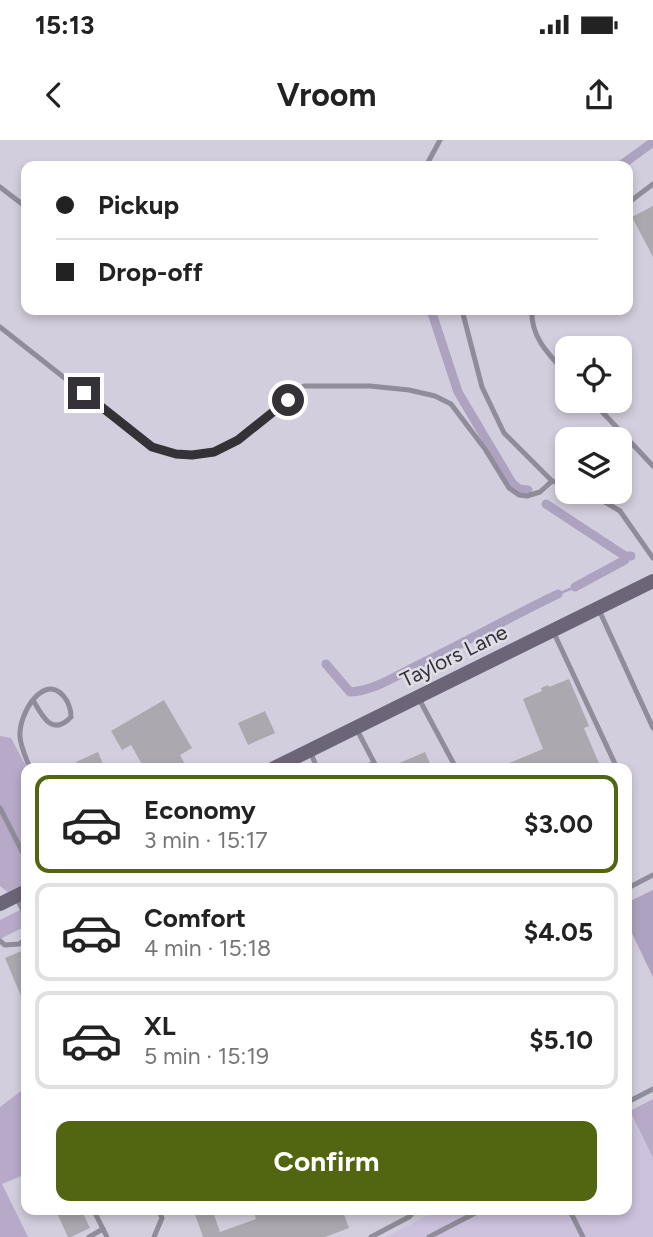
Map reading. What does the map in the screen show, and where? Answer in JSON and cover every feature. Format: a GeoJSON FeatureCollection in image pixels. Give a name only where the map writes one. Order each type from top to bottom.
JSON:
{"type":"FeatureCollection","features":[{"type":"Feature","properties":{"kind":"street","name":"Taylors Lane"},"geometry":{"type":"LineString","coordinates":[[285,763],[653,581]]}},
{"type":"Feature","properties":{"kind":"lane"},"geometry":{"type":"LineString","coordinates":[[429,161],[440,140]]}},
{"type":"Feature","properties":{"kind":"lane"},"geometry":{"type":"LineString","coordinates":[[633,199],[653,184]]}},
{"type":"Feature","properties":{"kind":"lane"},"geometry":{"type":"LineString","coordinates":[[0,187],[21,203]]}},
{"type":"Feature","properties":{"kind":"lane"},"geometry":{"type":"LineString","coordinates":[[463,315],[482,387],[504,433],[555,482]]}},
{"type":"Feature","properties":{"kind":"lane"},"geometry":{"type":"LineString","coordinates":[[531,315],[536,335],[555,360]]}},
{"type":"Feature","properties":{"kind":"lane"},"geometry":{"type":"LineString","coordinates":[[0,327],[152,447],[176,454],[214,452],[238,440],[304,386],[370,386],[435,396],[451,404],[485,449],[509,488],[519,495],[527,496],[540,492],[552,481]]}},
{"type":"Feature","properties":{"kind":"lane"},"geometry":{"type":"LineString","coordinates":[[603,413],[653,466]]}},
{"type":"Feature","properties":{"kind":"lane"},"geometry":{"type":"LineString","coordinates":[[608,504],[620,511],[653,558]]}},
{"type":"Feature","properties":{"kind":"lane"},"geometry":{"type":"LineString","coordinates":[[598,608],[653,728]]}},
{"type":"Feature","properties":{"kind":"lane"},"geometry":{"type":"LineString","coordinates":[[552,631],[615,763]]}},
{"type":"Feature","properties":{"kind":"lane"},"geometry":{"type":"LineString","coordinates":[[28,763],[20,736],[21,723],[28,705],[33,700],[46,690],[53,689],[60,691],[71,710],[71,717],[67,721],[51,725],[46,722],[33,700]]}},
{"type":"Feature","properties":{"kind":"lane"},"geometry":{"type":"LineString","coordinates":[[418,697],[453,763]]}},
{"type":"Feature","properties":{"kind":"lane"},"geometry":{"type":"LineString","coordinates":[[356,728],[375,763]]}},
{"type":"Feature","properties":{"kind":"lane"},"geometry":{"type":"LineString","coordinates":[[310,751],[315,763]]}},
{"type":"Feature","properties":{"kind":"lane"},"geometry":{"type":"LineString","coordinates":[[0,808],[21,849]]}},
{"type":"Feature","properties":{"kind":"lane"},"geometry":{"type":"LineString","coordinates":[[632,886],[653,875]]}},
{"type":"Feature","properties":{"kind":"lane"},"geometry":{"type":"LineString","coordinates":[[0,941],[5,945],[21,943]]}},
{"type":"Feature","properties":{"kind":"lane"},"geometry":{"type":"LineString","coordinates":[[632,1100],[653,1089]]}},
{"type":"Feature","properties":{"kind":"lane"},"geometry":{"type":"LineString","coordinates":[[96,1215],[107,1237]]}},
{"type":"Feature","properties":{"kind":"lane"},"geometry":{"type":"LineString","coordinates":[[154,1237],[162,1218],[161,1215]]}},
{"type":"Feature","properties":{"kind":"lane"},"geometry":{"type":"LineString","coordinates":[[371,1237],[411,1215]]}},
{"type":"Feature","properties":{"kind":"lane"},"geometry":{"type":"LineString","coordinates":[[429,1237],[471,1215]]}},
{"type":"Feature","properties":{"kind":"lane"},"geometry":{"type":"LineString","coordinates":[[572,1215],[583,1237]]}},
{"type":"Feature","properties":{"kind":"lane"},"geometry":{"type":"LineString","coordinates":[[89,1237],[103,1230]]}},
{"type":"Feature","properties":{"kind":"shaded area"},"geometry":{"type":"Polygon","coordinates":[[[0,140],[653,140],[653,1116],[632,1126],[632,763],[21,763],[21,1215],[443,1215],[397,1237],[0,1237],[0,140]]]}},
{"type":"Feature","properties":{"kind":"shaded area"},"geometry":{"type":"Polygon","coordinates":[[[0,736],[11,738],[24,763],[21,763],[21,886],[8,892],[0,886],[0,736]]]}},
{"type":"Feature","properties":{"kind":"shaded area"},"geometry":{"type":"Polygon","coordinates":[[[653,890],[653,977],[632,933],[632,900],[653,890]]]}},
{"type":"Feature","properties":{"kind":"shaded area"},"geometry":{"type":"Polygon","coordinates":[[[21,910],[21,928],[0,939],[0,920],[21,910]]]}},
{"type":"Feature","properties":{"kind":"shaded area"},"geometry":{"type":"Polygon","coordinates":[[[21,1091],[21,1176],[2,1184],[28,1237],[0,1237],[0,1107],[21,1091]]]}},
{"type":"Feature","properties":{"kind":"shaded area"},"geometry":{"type":"Polygon","coordinates":[[[653,1099],[653,1158],[632,1115],[632,1110],[653,1099]]]}},
{"type":"Feature","properties":{"kind":"shaded area"},"geometry":{"type":"Polygon","coordinates":[[[632,1115],[653,1158],[653,1237],[386,1237],[428,1215],[632,1215],[632,1115]]]}},
{"type":"Feature","properties":{"kind":"building"},"geometry":{"type":"Polygon","coordinates":[[[653,206],[653,257],[633,219],[653,206]]]}},
{"type":"Feature","properties":{"kind":"building"},"geometry":{"type":"Polygon","coordinates":[[[569,679],[589,726],[584,728],[599,763],[509,763],[543,749],[523,699],[542,691],[541,688],[548,685],[549,687],[569,679]]]}},
{"type":"Feature","properties":{"kind":"building"},"geometry":{"type":"Polygon","coordinates":[[[164,700],[192,748],[180,755],[184,763],[141,763],[131,745],[122,750],[111,731],[164,700]]]}},
{"type":"Feature","properties":{"kind":"building"},"geometry":{"type":"Polygon","coordinates":[[[265,711],[275,733],[248,745],[238,723],[265,711]]]}},
{"type":"Feature","properties":{"kind":"building"},"geometry":{"type":"Polygon","coordinates":[[[98,752],[103,763],[76,763],[98,752]]]}},
{"type":"Feature","properties":{"kind":"building"},"geometry":{"type":"Polygon","coordinates":[[[425,752],[430,763],[400,763],[425,752]]]}},
{"type":"Feature","properties":{"kind":"building"},"geometry":{"type":"Polygon","coordinates":[[[21,951],[21,996],[5,958],[21,951]]]}},
{"type":"Feature","properties":{"kind":"building"},"geometry":{"type":"Polygon","coordinates":[[[58,1215],[84,1215],[90,1228],[68,1237],[58,1215]]]}},
{"type":"Feature","properties":{"kind":"building"},"geometry":{"type":"Polygon","coordinates":[[[195,1215],[214,1215],[220,1232],[256,1219],[255,1215],[344,1215],[349,1228],[325,1237],[203,1237],[195,1215]]]}},
{"type":"Feature","properties":{"kind":"waterway"},"geometry":{"type":"LineString","coordinates":[[627,161],[653,142]]}},
{"type":"Feature","properties":{"kind":"waterway"},"geometry":{"type":"LineString","coordinates":[[433,315],[458,392],[512,483],[519,489],[528,490]]}},
{"type":"Feature","properties":{"kind":"waterway"},"geometry":{"type":"LineString","coordinates":[[546,504],[625,556],[631,556]]}},
{"type":"Feature","properties":{"kind":"waterway"},"geometry":{"type":"LineString","coordinates":[[575,587],[625,560],[625,556]]}},
{"type":"Feature","properties":{"kind":"waterway"},"geometry":{"type":"LineString","coordinates":[[558,594],[575,587]]}},
{"type":"Feature","properties":{"kind":"waterway"},"geometry":{"type":"LineString","coordinates":[[326,664],[350,692],[367,689],[558,594]]}},
{"type":"Feature","properties":{"kind":"route"},"geometry":{"type":"LineString","coordinates":[[84,393],[152,447],[176,454],[192,455],[214,452],[238,440],[288,400]]}}]}
